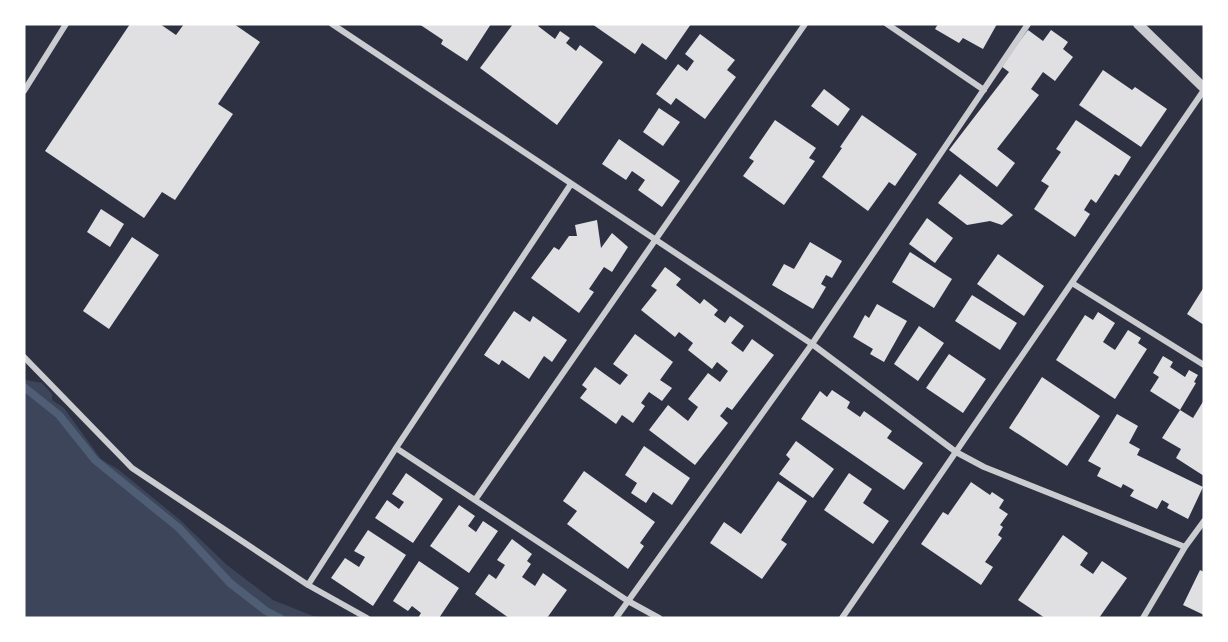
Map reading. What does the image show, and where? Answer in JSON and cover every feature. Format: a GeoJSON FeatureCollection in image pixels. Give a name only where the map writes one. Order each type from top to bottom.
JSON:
{"type":"FeatureCollection","features":[{"type":"Feature","properties":{"kind":"street"},"geometry":{"type":"LineString","coordinates":[[24,91],[66,24]]}},
{"type":"Feature","properties":{"kind":"street"},"geometry":{"type":"LineString","coordinates":[[332,24],[812,344],[956,452],[984,467],[1185,547]]}},
{"type":"Feature","properties":{"kind":"street"},"geometry":{"type":"LineString","coordinates":[[475,500],[805,24]]}},
{"type":"Feature","properties":{"kind":"street"},"geometry":{"type":"LineString","coordinates":[[887,24],[984,90]]}},
{"type":"Feature","properties":{"kind":"street"},"geometry":{"type":"LineString","coordinates":[[616,618],[812,344],[1028,24]]}},
{"type":"Feature","properties":{"kind":"street"},"geometry":{"type":"LineString","coordinates":[[842,618],[1204,89],[1138,24]]}},
{"type":"Feature","properties":{"kind":"street"},"geometry":{"type":"LineString","coordinates":[[24,75],[31,80]]}},
{"type":"Feature","properties":{"kind":"street"},"geometry":{"type":"LineString","coordinates":[[308,585],[571,184]]}},
{"type":"Feature","properties":{"kind":"street"},"geometry":{"type":"LineString","coordinates":[[1071,283],[1204,365]]}},
{"type":"Feature","properties":{"kind":"street"},"geometry":{"type":"LineString","coordinates":[[24,357],[132,468],[308,585],[367,618]]}},
{"type":"Feature","properties":{"kind":"street"},"geometry":{"type":"LineString","coordinates":[[396,448],[628,601],[659,618]]}},
{"type":"Feature","properties":{"kind":"street"},"geometry":{"type":"LineString","coordinates":[[1143,618],[1185,547],[1204,521]]}},
{"type":"Feature","properties":{"kind":"shaded area"},"geometry":{"type":"Polygon","coordinates":[[[24,378],[42,383],[52,394],[52,400],[64,408],[101,459],[119,470],[179,519],[227,565],[273,600],[313,616],[334,618],[24,618],[24,378]]]}},
{"type":"Feature","properties":{"kind":"building"},"geometry":{"type":"Polygon","coordinates":[[[130,24],[160,24],[176,35],[184,24],[234,24],[260,42],[218,104],[233,114],[175,200],[162,192],[144,218],[45,151],[130,24]]]}},
{"type":"Feature","properties":{"kind":"building"},"geometry":{"type":"Polygon","coordinates":[[[419,24],[491,24],[467,61],[441,44],[443,40],[419,24]]]}},
{"type":"Feature","properties":{"kind":"building"},"geometry":{"type":"Polygon","coordinates":[[[513,24],[540,24],[538,26],[555,39],[560,31],[570,38],[566,43],[576,51],[580,45],[603,62],[557,125],[480,68],[513,24]]]}},
{"type":"Feature","properties":{"kind":"building"},"geometry":{"type":"Polygon","coordinates":[[[592,24],[691,24],[666,60],[642,43],[635,54],[592,24]]]}},
{"type":"Feature","properties":{"kind":"building"},"geometry":{"type":"Polygon","coordinates":[[[938,24],[997,24],[983,49],[963,38],[959,43],[935,29],[938,24]]]}},
{"type":"Feature","properties":{"kind":"building"},"geometry":{"type":"Polygon","coordinates":[[[1028,30],[1043,41],[1051,30],[1068,42],[1063,49],[1073,57],[1055,81],[1043,72],[1031,89],[1039,95],[997,149],[1015,163],[997,187],[949,150],[1009,72],[1001,66],[1028,30]]]}},
{"type":"Feature","properties":{"kind":"building"},"geometry":{"type":"Polygon","coordinates":[[[700,34],[735,60],[727,70],[736,77],[705,119],[676,98],[671,105],[656,94],[678,64],[687,71],[694,61],[685,54],[700,34]]]}},
{"type":"Feature","properties":{"kind":"building"},"geometry":{"type":"Polygon","coordinates":[[[1103,70],[1132,90],[1135,87],[1167,109],[1141,147],[1079,105],[1103,70]]]}},
{"type":"Feature","properties":{"kind":"building"},"geometry":{"type":"Polygon","coordinates":[[[824,89],[850,109],[838,126],[811,106],[824,89]]]}},
{"type":"Feature","properties":{"kind":"building"},"geometry":{"type":"Polygon","coordinates":[[[659,108],[680,122],[663,146],[643,132],[659,108]]]}},
{"type":"Feature","properties":{"kind":"building"},"geometry":{"type":"Polygon","coordinates":[[[862,115],[917,154],[895,186],[889,182],[868,211],[822,177],[862,115]]]}},
{"type":"Feature","properties":{"kind":"building"},"geometry":{"type":"Polygon","coordinates":[[[775,120],[816,148],[809,158],[815,161],[784,205],[743,176],[754,161],[749,158],[775,120]]]}},
{"type":"Feature","properties":{"kind":"building"},"geometry":{"type":"Polygon","coordinates":[[[1076,120],[1131,157],[1119,176],[1115,174],[1096,203],[1091,199],[1084,210],[1090,214],[1075,237],[1034,209],[1049,186],[1041,181],[1061,152],[1056,149],[1076,120]]]}},
{"type":"Feature","properties":{"kind":"building"},"geometry":{"type":"Polygon","coordinates":[[[619,139],[680,181],[662,207],[638,190],[645,180],[632,171],[626,180],[602,164],[619,139]]]}},
{"type":"Feature","properties":{"kind":"building"},"geometry":{"type":"Polygon","coordinates":[[[960,174],[1013,215],[1002,225],[990,221],[967,225],[938,203],[960,174]]]}},
{"type":"Feature","properties":{"kind":"building"},"geometry":{"type":"Polygon","coordinates":[[[101,209],[124,224],[110,247],[87,232],[101,209]]]}},
{"type":"Feature","properties":{"kind":"building"},"geometry":{"type":"Polygon","coordinates":[[[927,218],[953,238],[935,263],[909,244],[927,218]]]}},
{"type":"Feature","properties":{"kind":"building"},"geometry":{"type":"Polygon","coordinates":[[[597,220],[601,248],[612,233],[628,247],[612,272],[604,267],[589,289],[594,292],[579,313],[531,278],[554,247],[559,250],[569,236],[577,236],[575,225],[597,220]]]}},
{"type":"Feature","properties":{"kind":"building"},"geometry":{"type":"Polygon","coordinates":[[[132,237],[159,255],[109,329],[83,311],[132,237]]]}},
{"type":"Feature","properties":{"kind":"building"},"geometry":{"type":"Polygon","coordinates":[[[810,242],[842,261],[832,278],[826,275],[821,284],[826,287],[813,309],[772,285],[784,264],[794,269],[810,242]]]}},
{"type":"Feature","properties":{"kind":"building"},"geometry":{"type":"Polygon","coordinates":[[[910,252],[952,279],[934,308],[892,282],[910,252]]]}},
{"type":"Feature","properties":{"kind":"building"},"geometry":{"type":"Polygon","coordinates":[[[998,254],[1044,286],[1024,316],[977,284],[998,254]]]}},
{"type":"Feature","properties":{"kind":"building"},"geometry":{"type":"Polygon","coordinates":[[[665,267],[681,279],[676,285],[700,304],[704,299],[718,310],[714,315],[725,323],[730,316],[744,326],[731,343],[743,352],[752,339],[774,355],[732,410],[727,407],[720,416],[728,423],[695,465],[649,430],[668,405],[688,421],[698,407],[688,399],[708,373],[720,382],[728,371],[717,362],[712,369],[688,350],[693,343],[679,332],[675,337],[641,310],[657,290],[651,286],[665,267]]]}},
{"type":"Feature","properties":{"kind":"building"},"geometry":{"type":"Polygon","coordinates":[[[1204,287],[1204,325],[1187,314],[1204,287]]]}},
{"type":"Feature","properties":{"kind":"building"},"geometry":{"type":"Polygon","coordinates":[[[972,295],[1017,323],[1000,350],[955,321],[972,295]]]}},
{"type":"Feature","properties":{"kind":"building"},"geometry":{"type":"Polygon","coordinates":[[[877,304],[907,321],[884,362],[870,354],[873,349],[853,337],[865,315],[869,318],[877,304]]]}},
{"type":"Feature","properties":{"kind":"building"},"geometry":{"type":"Polygon","coordinates":[[[514,311],[530,322],[533,316],[567,340],[552,362],[544,356],[529,379],[502,360],[499,365],[484,355],[514,311]]]}},
{"type":"Feature","properties":{"kind":"building"},"geometry":{"type":"Polygon","coordinates":[[[1098,312],[1115,323],[1103,342],[1115,350],[1128,330],[1141,338],[1138,343],[1147,349],[1115,399],[1056,360],[1085,315],[1093,320],[1098,312]]]}},
{"type":"Feature","properties":{"kind":"building"},"geometry":{"type":"Polygon","coordinates":[[[919,326],[944,343],[918,381],[894,364],[919,326]]]}},
{"type":"Feature","properties":{"kind":"building"},"geometry":{"type":"Polygon","coordinates":[[[635,334],[673,362],[660,380],[672,388],[662,401],[649,392],[641,403],[645,406],[633,423],[622,415],[616,424],[580,398],[587,389],[582,385],[595,367],[620,385],[628,375],[613,364],[635,334]]]}},
{"type":"Feature","properties":{"kind":"building"},"geometry":{"type":"Polygon","coordinates":[[[949,354],[986,379],[963,413],[926,388],[949,354]]]}},
{"type":"Feature","properties":{"kind":"building"},"geometry":{"type":"Polygon","coordinates":[[[1163,356],[1173,362],[1170,367],[1185,377],[1189,370],[1198,375],[1194,382],[1196,383],[1180,410],[1150,391],[1159,377],[1153,373],[1163,356]]]}},
{"type":"Feature","properties":{"kind":"building"},"geometry":{"type":"Polygon","coordinates":[[[1042,377],[1100,416],[1067,466],[1009,428],[1042,377]]]}},
{"type":"Feature","properties":{"kind":"building"},"geometry":{"type":"Polygon","coordinates":[[[832,390],[850,402],[847,408],[860,417],[864,411],[892,431],[887,438],[923,463],[904,490],[801,419],[820,391],[827,397],[832,390]]]}},
{"type":"Feature","properties":{"kind":"building"},"geometry":{"type":"Polygon","coordinates":[[[1204,400],[1204,476],[1176,458],[1181,449],[1162,438],[1180,410],[1193,418],[1204,400]]]}},
{"type":"Feature","properties":{"kind":"building"},"geometry":{"type":"Polygon","coordinates":[[[1117,414],[1138,426],[1129,443],[1140,449],[1137,455],[1203,487],[1188,519],[1167,508],[1169,504],[1162,500],[1157,509],[1130,496],[1134,490],[1123,484],[1121,488],[1097,476],[1101,468],[1088,461],[1117,414]]]}},
{"type":"Feature","properties":{"kind":"building"},"geometry":{"type":"Polygon","coordinates":[[[796,441],[834,469],[813,498],[779,474],[790,459],[786,455],[796,441]]]}},
{"type":"Feature","properties":{"kind":"building"},"geometry":{"type":"Polygon","coordinates":[[[644,446],[690,478],[672,505],[653,492],[646,503],[631,493],[637,483],[625,475],[644,446]]]}},
{"type":"Feature","properties":{"kind":"building"},"geometry":{"type":"Polygon","coordinates":[[[584,471],[655,522],[640,543],[644,546],[628,569],[567,524],[577,511],[563,501],[584,471]]]}},
{"type":"Feature","properties":{"kind":"building"},"geometry":{"type":"Polygon","coordinates":[[[406,473],[443,499],[413,543],[375,518],[387,500],[399,509],[404,502],[392,494],[406,473]]]}},
{"type":"Feature","properties":{"kind":"building"},"geometry":{"type":"Polygon","coordinates":[[[849,473],[872,489],[863,503],[889,521],[873,544],[824,510],[849,473]]]}},
{"type":"Feature","properties":{"kind":"building"},"geometry":{"type":"Polygon","coordinates":[[[778,481],[807,501],[781,540],[787,544],[762,579],[710,543],[724,522],[741,534],[778,481]]]}},
{"type":"Feature","properties":{"kind":"building"},"geometry":{"type":"Polygon","coordinates":[[[971,482],[990,495],[992,492],[1004,500],[999,508],[1008,514],[1000,525],[1003,527],[998,535],[1002,538],[985,562],[993,567],[981,585],[921,544],[943,512],[948,515],[971,482]]]}},
{"type":"Feature","properties":{"kind":"building"},"geometry":{"type":"Polygon","coordinates":[[[459,505],[475,516],[468,526],[476,532],[483,521],[498,531],[469,573],[430,546],[459,505]]]}},
{"type":"Feature","properties":{"kind":"building"},"geometry":{"type":"Polygon","coordinates":[[[368,530],[406,555],[373,606],[331,578],[345,558],[359,567],[365,557],[354,551],[368,530]]]}},
{"type":"Feature","properties":{"kind":"building"},"geometry":{"type":"Polygon","coordinates":[[[1063,535],[1088,553],[1080,565],[1093,574],[1102,561],[1127,578],[1099,618],[1045,618],[1018,600],[1063,535]]]}},
{"type":"Feature","properties":{"kind":"building"},"geometry":{"type":"Polygon","coordinates":[[[512,539],[532,554],[527,561],[531,564],[522,577],[535,586],[543,573],[567,590],[547,618],[509,618],[475,594],[489,574],[496,579],[505,565],[497,560],[512,539]]]}},
{"type":"Feature","properties":{"kind":"building"},"geometry":{"type":"Polygon","coordinates":[[[419,561],[459,588],[439,618],[418,618],[421,613],[412,606],[408,611],[393,601],[419,561]]]}},
{"type":"Feature","properties":{"kind":"building"},"geometry":{"type":"Polygon","coordinates":[[[1200,570],[1204,572],[1204,615],[1183,605],[1200,570]]]}},
{"type":"Feature","properties":{"kind":"waterway"},"geometry":{"type":"LineString","coordinates":[[24,387],[59,415],[95,460],[179,528],[230,583],[266,611],[280,618]]}}]}
